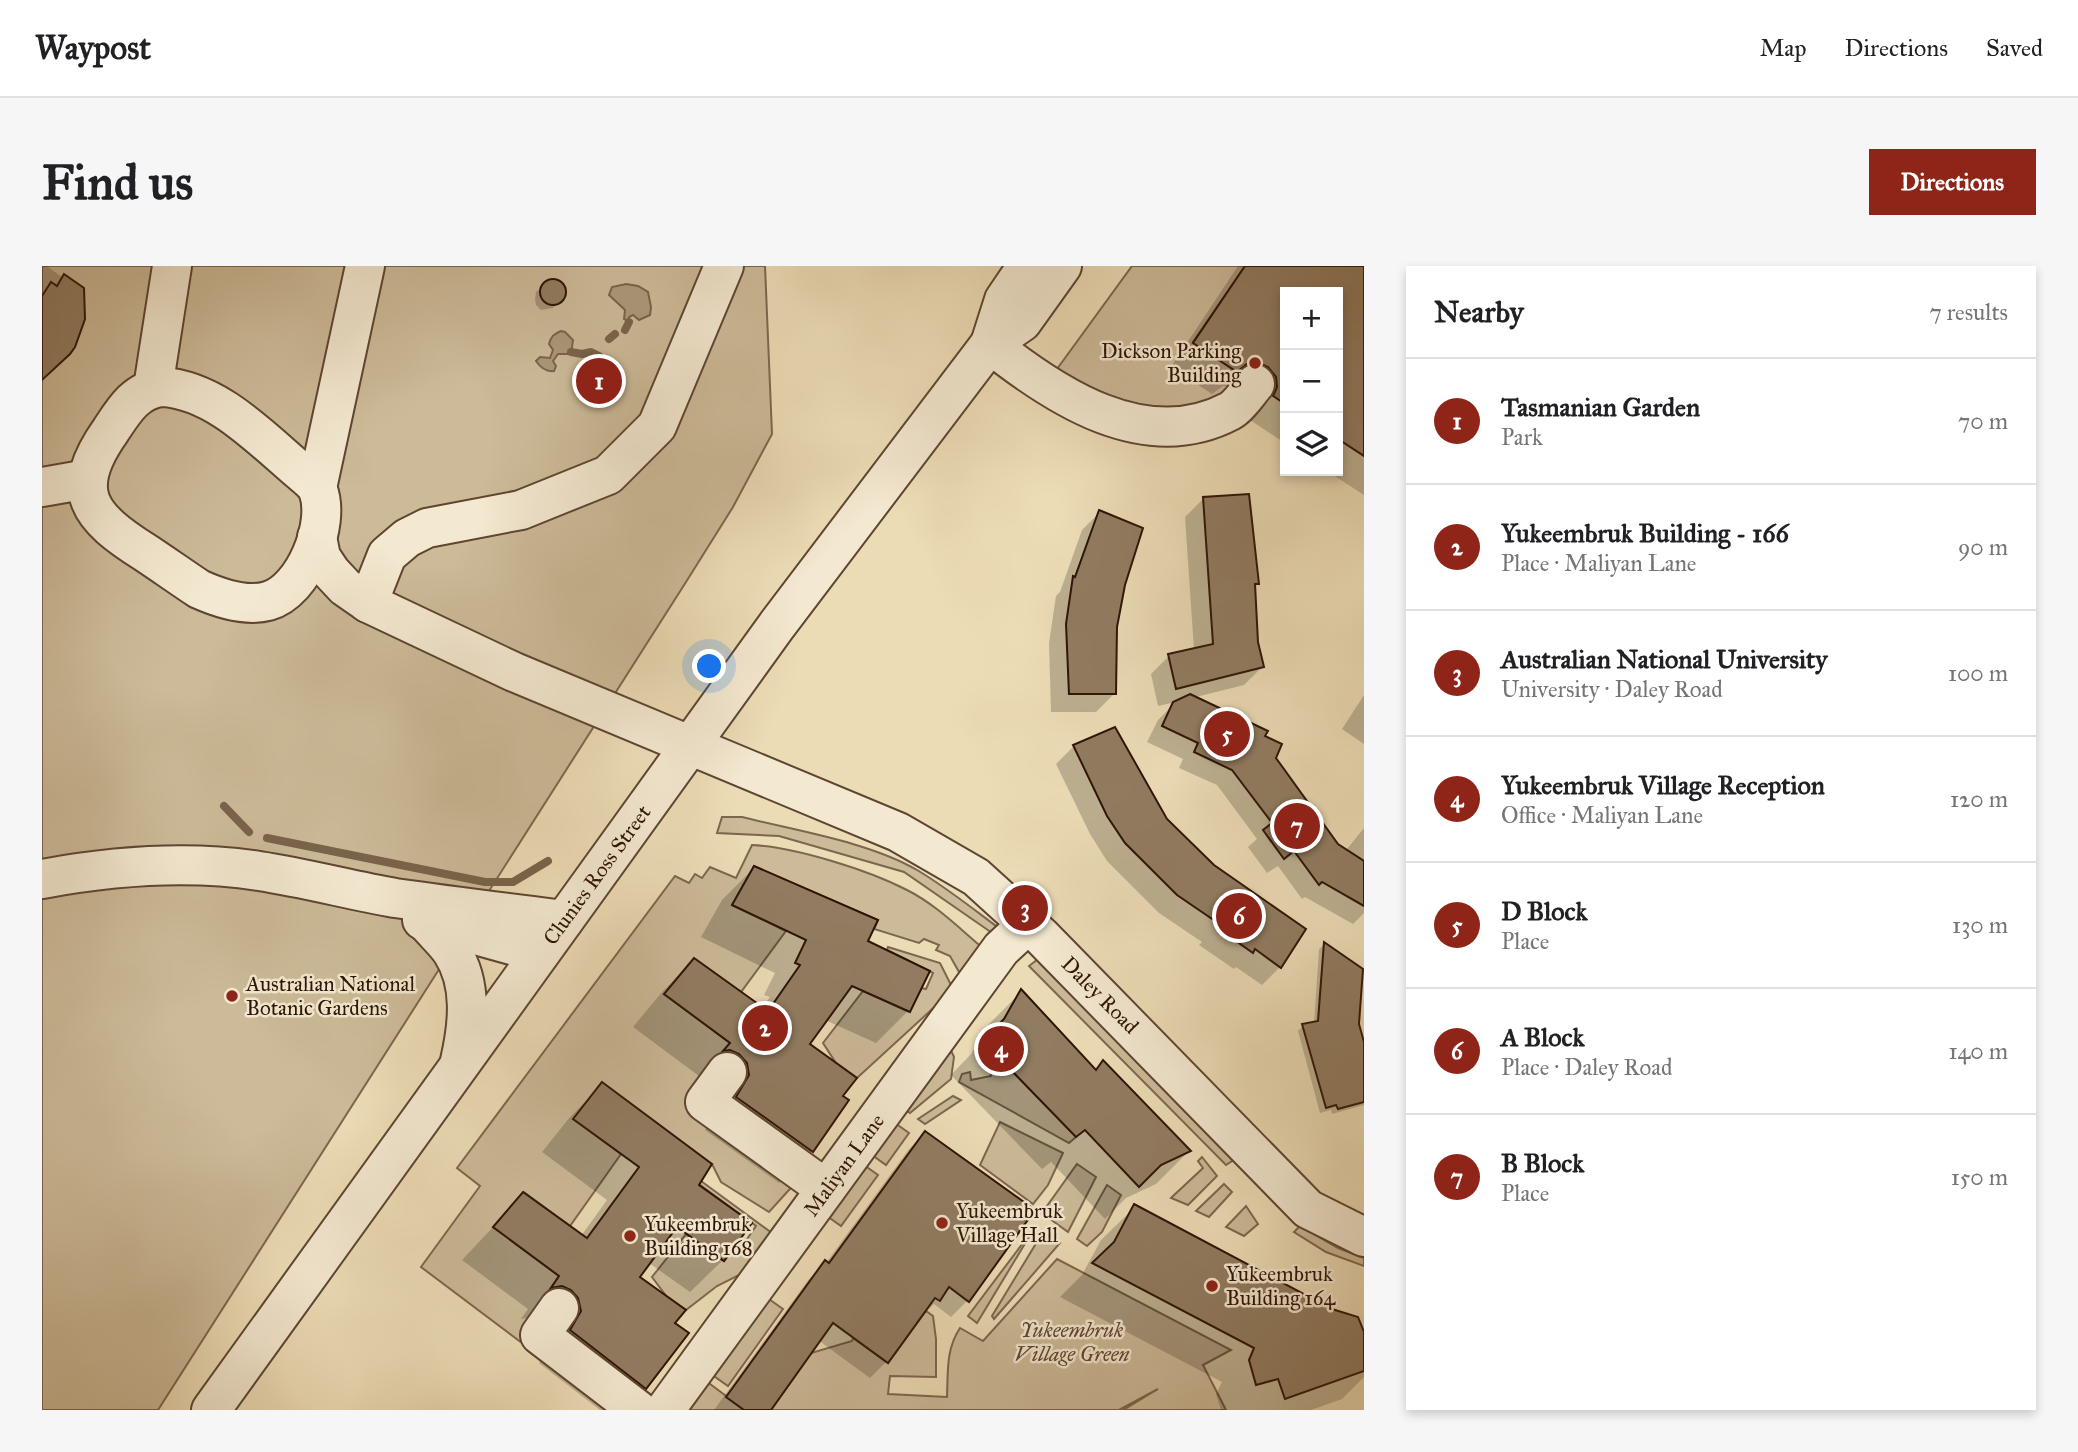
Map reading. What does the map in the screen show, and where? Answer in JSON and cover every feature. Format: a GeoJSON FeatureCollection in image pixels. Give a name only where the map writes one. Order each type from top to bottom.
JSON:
{"type":"FeatureCollection","features":[{"type":"Feature","properties":{"kind":"street"},"geometry":{"type":"LineString","coordinates":[[153,388],[172,266]]}},
{"type":"Feature","properties":{"kind":"street"},"geometry":{"type":"LineString","coordinates":[[317,488],[218,405],[194,392],[179,388],[153,388],[137,396],[126,408],[91,462],[88,479],[90,500],[103,523],[199,589],[228,600],[266,602],[294,585],[303,572],[317,537],[321,507],[317,488],[365,266]]}},
{"type":"Feature","properties":{"kind":"street"},"geometry":{"type":"LineString","coordinates":[[357,595],[396,545],[427,527],[521,510],[608,475],[657,426],[723,266]]}},
{"type":"Feature","properties":{"kind":"street","name":"Clunies Ross Street"},"geometry":{"type":"LineString","coordinates":[[211,1410],[777,625],[990,344],[1022,322],[1062,266]]}},
{"type":"Feature","properties":{"kind":"street","name":"Clunies Ross Street"},"geometry":{"type":"LineString","coordinates":[[990,344],[1014,271]]}},
{"type":"Feature","properties":{"kind":"street"},"geometry":{"type":"LineString","coordinates":[[990,344],[1029,375],[1082,405],[1136,424],[1168,426],[1198,423],[1232,411],[1255,384]]}},
{"type":"Feature","properties":{"kind":"street"},"geometry":{"type":"LineString","coordinates":[[42,487],[88,479]]}},
{"type":"Feature","properties":{"kind":"street"},"geometry":{"type":"LineString","coordinates":[[317,537],[321,557],[357,595]]}},
{"type":"Feature","properties":{"kind":"street"},"geometry":{"type":"LineString","coordinates":[[294,585],[312,583],[357,595]]}},
{"type":"Feature","properties":{"kind":"street","name":"Daley Road"},"geometry":{"type":"LineString","coordinates":[[357,595],[514,672],[898,832],[976,877],[1028,924],[1166,1061],[1308,1209],[1364,1237]]}},
{"type":"Feature","properties":{"kind":"street"},"geometry":{"type":"LineString","coordinates":[[42,879],[123,868],[210,866],[259,871],[393,897],[565,920]]}},
{"type":"Feature","properties":{"kind":"street"},"geometry":{"type":"LineString","coordinates":[[393,897],[426,922],[452,952],[461,972],[466,995],[467,1031],[459,1066]]}},
{"type":"Feature","properties":{"kind":"street"},"geometry":{"type":"LineString","coordinates":[[426,922],[540,953]]}},
{"type":"Feature","properties":{"kind":"street","name":"Maliyan Lane"},"geometry":{"type":"LineString","coordinates":[[665,1410],[1001,949],[1028,924]]}},
{"type":"Feature","properties":{"kind":"street"},"geometry":{"type":"LineString","coordinates":[[727,1072],[705,1102],[826,1189]]}},
{"type":"Feature","properties":{"kind":"street"},"geometry":{"type":"LineString","coordinates":[[559,1308],[540,1335],[638,1410]]}},
{"type":"Feature","properties":{"kind":"green space","name":"Australian National Botanic Gardens"},"geometry":{"type":"Polygon","coordinates":[[[42,266],[765,266],[772,434],[733,507],[686,582],[158,1410],[42,1410],[42,266]]]}},
{"type":"Feature","properties":{"kind":"green space"},"geometry":{"type":"Polygon","coordinates":[[[1132,266],[1245,266],[1193,342],[1255,384],[1198,423],[1041,391],[1132,266]]]}},
{"type":"Feature","properties":{"kind":"green space"},"geometry":{"type":"Polygon","coordinates":[[[722,817],[742,817],[832,838],[898,860],[938,884],[1000,929],[995,935],[904,872],[779,836],[717,833],[722,817]]]}},
{"type":"Feature","properties":{"kind":"green space"},"geometry":{"type":"Polygon","coordinates":[[[752,845],[810,855],[891,882],[927,902],[984,949],[968,973],[959,972],[950,956],[936,950],[939,945],[924,939],[919,943],[874,929],[878,920],[754,866],[732,905],[786,931],[741,992],[694,958],[664,994],[730,1043],[693,1096],[798,1180],[769,1212],[721,1182],[712,1164],[574,1119],[621,1154],[570,1226],[524,1192],[493,1227],[559,1276],[545,1296],[522,1343],[421,1267],[480,1186],[457,1168],[675,876],[689,883],[695,874],[702,878],[710,867],[736,878],[752,845]]]}},
{"type":"Feature","properties":{"kind":"green space"},"geometry":{"type":"Polygon","coordinates":[[[888,947],[940,963],[951,985],[941,1001],[857,1078],[836,1063],[823,1043],[863,991],[909,1012],[921,988],[926,989],[933,973],[887,950],[888,947]]]}},
{"type":"Feature","properties":{"kind":"green space"},"geometry":{"type":"Polygon","coordinates":[[[1038,959],[1235,1159],[1226,1165],[1029,966],[1038,959]]]}},
{"type":"Feature","properties":{"kind":"green space"},"geometry":{"type":"Polygon","coordinates":[[[949,1046],[954,1057],[951,1079],[910,1113],[904,1109],[949,1046]]]}},
{"type":"Feature","properties":{"kind":"green space"},"geometry":{"type":"Polygon","coordinates":[[[1000,1059],[1076,1137],[1069,1143],[959,1082],[962,1074],[970,1072],[971,1080],[991,1076],[990,1068],[1000,1059]]]}},
{"type":"Feature","properties":{"kind":"green space"},"geometry":{"type":"Polygon","coordinates":[[[953,1096],[961,1100],[925,1124],[918,1119],[953,1096]]]}},
{"type":"Feature","properties":{"kind":"green space"},"geometry":{"type":"Polygon","coordinates":[[[1000,1122],[1063,1153],[1048,1185],[1033,1204],[980,1165],[1000,1122]]]}},
{"type":"Feature","properties":{"kind":"green space"},"geometry":{"type":"Polygon","coordinates":[[[895,1123],[909,1133],[886,1165],[872,1155],[895,1123]]]}},
{"type":"Feature","properties":{"kind":"green space"},"geometry":{"type":"Polygon","coordinates":[[[1202,1157],[1217,1176],[1188,1205],[1171,1198],[1203,1168],[1198,1161],[1202,1157]]]}},
{"type":"Feature","properties":{"kind":"green space"},"geometry":{"type":"Polygon","coordinates":[[[1077,1164],[1096,1177],[1068,1232],[1042,1213],[1077,1164]]]}},
{"type":"Feature","properties":{"kind":"green space"},"geometry":{"type":"Polygon","coordinates":[[[864,1165],[878,1175],[841,1226],[827,1216],[864,1165]]]}},
{"type":"Feature","properties":{"kind":"green space"},"geometry":{"type":"Polygon","coordinates":[[[701,1181],[776,1236],[749,1270],[717,1286],[686,1310],[667,1297],[652,1277],[686,1234],[724,1261],[740,1239],[745,1242],[756,1226],[699,1184],[701,1181]]]}},
{"type":"Feature","properties":{"kind":"green space"},"geometry":{"type":"Polygon","coordinates":[[[1224,1184],[1232,1192],[1209,1217],[1196,1211],[1224,1184]]]}},
{"type":"Feature","properties":{"kind":"green space"},"geometry":{"type":"Polygon","coordinates":[[[1107,1185],[1121,1195],[1102,1232],[1087,1246],[1077,1239],[1107,1185]]]}},
{"type":"Feature","properties":{"kind":"green space"},"geometry":{"type":"Polygon","coordinates":[[[1246,1206],[1258,1224],[1244,1236],[1226,1227],[1246,1206]]]}},
{"type":"Feature","properties":{"kind":"green space"},"geometry":{"type":"Polygon","coordinates":[[[1300,1226],[1338,1248],[1364,1258],[1364,1266],[1326,1252],[1294,1232],[1300,1226]]]}},
{"type":"Feature","properties":{"kind":"green space"},"geometry":{"type":"Polygon","coordinates":[[[1035,1227],[977,1323],[968,1316],[1035,1227]]]}},
{"type":"Feature","properties":{"kind":"green space"},"geometry":{"type":"Polygon","coordinates":[[[1043,1232],[1060,1243],[994,1319],[992,1316],[1043,1232]]]}},
{"type":"Feature","properties":{"kind":"green space","name":"Yukeembruk Village Green"},"geometry":{"type":"Polygon","coordinates":[[[1057,1259],[1231,1350],[1203,1365],[1226,1410],[1123,1410],[1158,1389],[1119,1410],[771,1410],[811,1353],[852,1341],[853,1338],[888,1363],[926,1311],[933,1316],[936,1377],[890,1376],[888,1394],[947,1397],[950,1352],[960,1328],[983,1341],[1057,1259]]]}},
{"type":"Feature","properties":{"kind":"green space"},"geometry":{"type":"Polygon","coordinates":[[[766,1297],[783,1309],[728,1386],[711,1374],[766,1297]]]}},
{"type":"Feature","properties":{"kind":"green space"},"geometry":{"type":"Polygon","coordinates":[[[706,1381],[745,1410],[685,1410],[706,1381]]]}},
{"type":"Feature","properties":{"kind":"shaded area"},"geometry":{"type":"Polygon","coordinates":[[[626,284],[638,286],[648,292],[650,315],[639,320],[633,315],[629,317],[629,322],[624,319],[625,310],[609,295],[612,287],[626,284]]]}},
{"type":"Feature","properties":{"kind":"shaded area"},"geometry":{"type":"Polygon","coordinates":[[[561,331],[573,340],[571,354],[558,354],[553,361],[556,366],[554,371],[546,370],[536,361],[540,357],[550,358],[553,350],[550,341],[561,331]]]}},
{"type":"Feature","properties":{"kind":"building","name":"Dickson Parking Building"},"geometry":{"type":"Polygon","coordinates":[[[1245,266],[1364,266],[1364,456],[1343,442],[1343,287],[1280,287],[1280,401],[1273,396],[1277,387],[1276,377],[1268,367],[1259,363],[1248,363],[1237,372],[1193,343],[1245,266]]]}},
{"type":"Feature","properties":{"kind":"building"},"geometry":{"type":"Polygon","coordinates":[[[64,274],[84,288],[85,319],[75,347],[42,380],[42,296],[51,282],[57,286],[64,274]]]}},
{"type":"Feature","properties":{"kind":"building"},"geometry":{"type":"Polygon","coordinates":[[[553,279],[562,283],[566,292],[562,301],[553,305],[544,301],[540,292],[544,283],[553,279]]]}},
{"type":"Feature","properties":{"kind":"building"},"geometry":{"type":"Polygon","coordinates":[[[1249,494],[1259,584],[1255,584],[1258,642],[1264,667],[1176,689],[1168,654],[1213,644],[1203,497],[1249,494]]]}},
{"type":"Feature","properties":{"kind":"building"},"geometry":{"type":"Polygon","coordinates":[[[1099,510],[1143,528],[1125,585],[1117,627],[1116,694],[1069,694],[1066,624],[1073,576],[1075,577],[1099,510]]]}},
{"type":"Feature","properties":{"kind":"building"},"geometry":{"type":"Polygon","coordinates":[[[1190,694],[1268,731],[1265,736],[1282,744],[1276,758],[1338,844],[1364,861],[1364,906],[1322,882],[1319,885],[1294,851],[1284,859],[1263,830],[1272,823],[1232,770],[1194,752],[1198,743],[1162,726],[1173,702],[1190,694]]]}},
{"type":"Feature","properties":{"kind":"building"},"geometry":{"type":"Polygon","coordinates":[[[1115,727],[1167,819],[1214,865],[1306,929],[1281,968],[1255,949],[1253,953],[1216,927],[1218,923],[1177,895],[1125,843],[1107,816],[1073,745],[1115,727]]]}},
{"type":"Feature","properties":{"kind":"building"},"geometry":{"type":"Polygon","coordinates":[[[754,866],[878,920],[868,941],[930,971],[910,1012],[852,986],[810,1044],[857,1078],[843,1096],[849,1100],[813,1152],[736,1097],[749,1075],[747,1063],[739,1054],[730,1050],[723,1051],[730,1043],[664,994],[694,958],[768,1011],[800,965],[795,963],[806,940],[732,905],[754,866]]]}},
{"type":"Feature","properties":{"kind":"building"},"geometry":{"type":"Polygon","coordinates":[[[1324,942],[1363,969],[1359,1024],[1364,1042],[1364,1102],[1338,1109],[1336,1105],[1326,1108],[1302,1024],[1318,1021],[1324,942]]]}},
{"type":"Feature","properties":{"kind":"building"},"geometry":{"type":"Polygon","coordinates":[[[1021,989],[1096,1070],[1103,1060],[1191,1151],[1161,1165],[1139,1187],[1085,1130],[1076,1137],[983,1041],[1004,1019],[1021,989]]]}},
{"type":"Feature","properties":{"kind":"building","name":"Yukeembruk Building 168"},"geometry":{"type":"Polygon","coordinates":[[[602,1082],[712,1164],[699,1185],[752,1223],[724,1261],[677,1227],[640,1277],[686,1310],[675,1323],[689,1333],[646,1389],[570,1330],[581,1311],[578,1298],[571,1290],[562,1286],[551,1288],[559,1276],[493,1227],[523,1192],[587,1238],[639,1167],[573,1119],[602,1082]]]}},
{"type":"Feature","properties":{"kind":"building"},"geometry":{"type":"Polygon","coordinates":[[[925,1131],[1035,1210],[969,1302],[949,1287],[940,1301],[935,1298],[888,1363],[833,1323],[771,1410],[744,1410],[726,1397],[825,1260],[829,1263],[925,1131]]]}},
{"type":"Feature","properties":{"kind":"building","name":"Yukeembruk Building 164"},"geometry":{"type":"Polygon","coordinates":[[[1134,1204],[1332,1309],[1358,1317],[1364,1332],[1364,1371],[1285,1399],[1278,1379],[1256,1385],[1249,1360],[1254,1348],[1092,1263],[1114,1242],[1134,1204]]]}},
{"type":"Feature","properties":{"kind":"waterway"},"geometry":{"type":"LineString","coordinates":[[625,330],[629,322]]}},
{"type":"Feature","properties":{"kind":"waterway"},"geometry":{"type":"LineString","coordinates":[[609,339],[615,334]]}},
{"type":"Feature","properties":{"kind":"waterway"},"geometry":{"type":"LineString","coordinates":[[571,352],[591,352],[599,356]]}},
{"type":"Feature","properties":{"kind":"waterway"},"geometry":{"type":"LineString","coordinates":[[224,806],[249,832]]}},
{"type":"Feature","properties":{"kind":"waterway"},"geometry":{"type":"LineString","coordinates":[[267,838],[485,882],[513,882],[548,861]]}},
{"type":"Feature","properties":{"kind":"place","name":"Dickson Parking Building"},"geometry":{"type":"Point","coordinates":[1255,363]}},
{"type":"Feature","properties":{"kind":"place","name":"Tasmanian Garden"},"geometry":{"type":"Point","coordinates":[599,381]}},
{"type":"Feature","properties":{"kind":"place","name":"D Block"},"geometry":{"type":"Point","coordinates":[1227,734]}},
{"type":"Feature","properties":{"kind":"place","name":"B Block"},"geometry":{"type":"Point","coordinates":[1297,826]}},
{"type":"Feature","properties":{"kind":"place","name":"Australian National University"},"geometry":{"type":"Point","coordinates":[1025,908]}},
{"type":"Feature","properties":{"kind":"place","name":"A Block"},"geometry":{"type":"Point","coordinates":[1239,916]}},
{"type":"Feature","properties":{"kind":"place","name":"Australian National Botanic Gardens"},"geometry":{"type":"Point","coordinates":[232,996]}},
{"type":"Feature","properties":{"kind":"place","name":"Yukeembruk Building - 166"},"geometry":{"type":"Point","coordinates":[765,1028]}},
{"type":"Feature","properties":{"kind":"place","name":"Yukeembruk Village Reception"},"geometry":{"type":"Point","coordinates":[1001,1049]}},
{"type":"Feature","properties":{"kind":"place","name":"Yukeembruk Village Hall"},"geometry":{"type":"Point","coordinates":[942,1223]}},
{"type":"Feature","properties":{"kind":"place","name":"Yukeembruk Building 168"},"geometry":{"type":"Point","coordinates":[630,1236]}},
{"type":"Feature","properties":{"kind":"place","name":"Yukeembruk Building 164"},"geometry":{"type":"Point","coordinates":[1212,1286]}}]}
